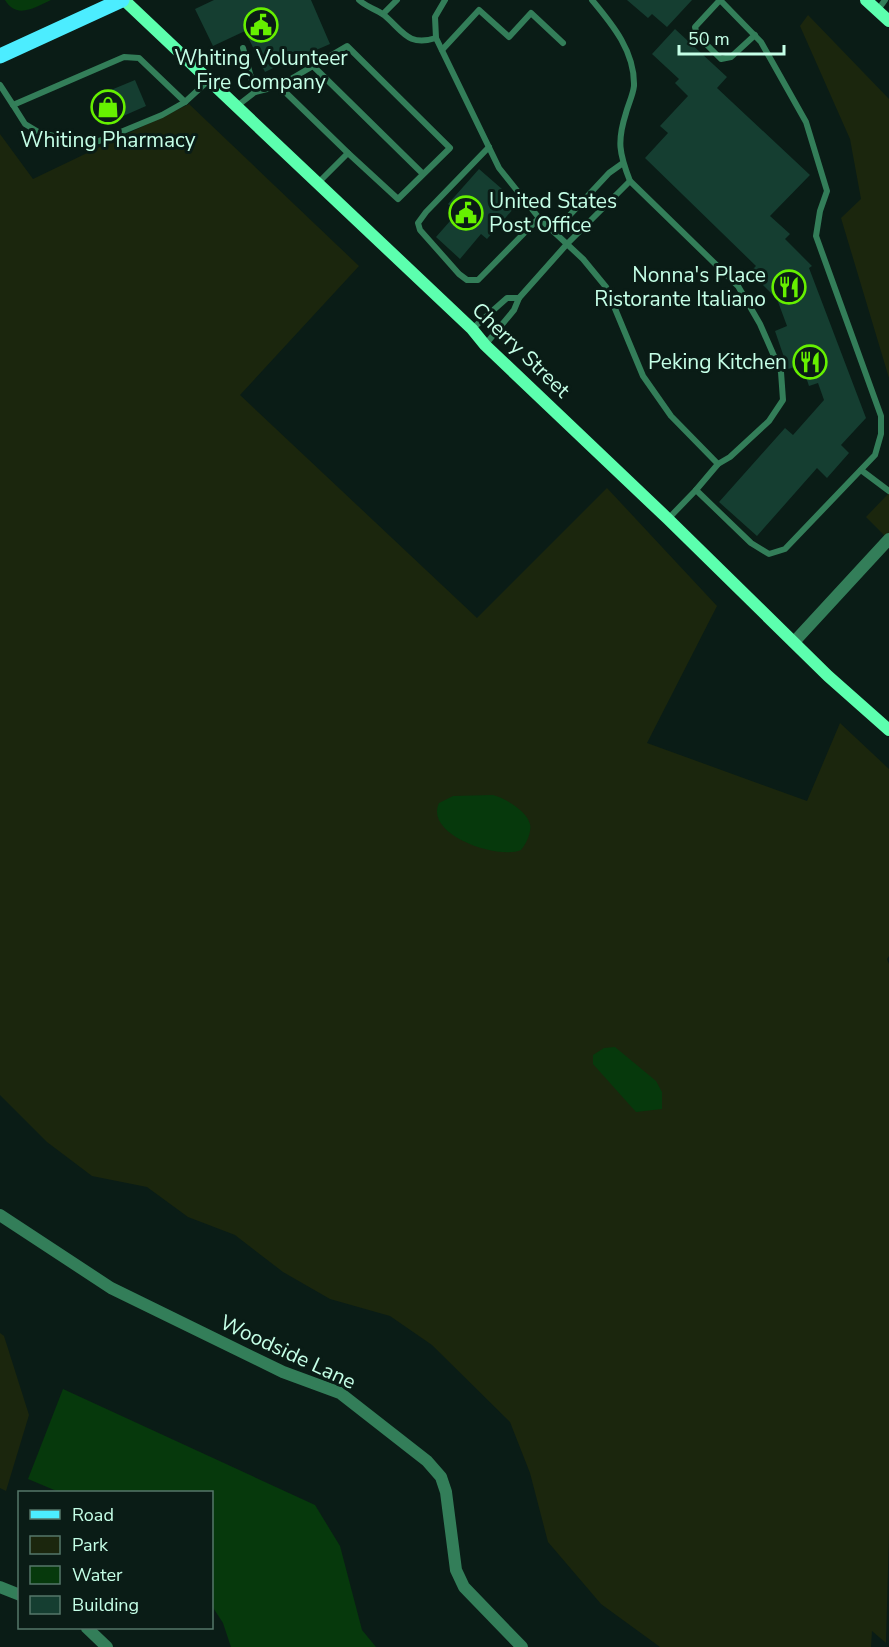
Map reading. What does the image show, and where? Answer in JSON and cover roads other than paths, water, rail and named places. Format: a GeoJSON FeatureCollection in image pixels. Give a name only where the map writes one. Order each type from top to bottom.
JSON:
{"type":"FeatureCollection","features":[{"type":"Feature","properties":{"kind":"main road"},"geometry":{"type":"LineString","coordinates":[[0,56],[123,0]]}},
{"type":"Feature","properties":{"kind":"street","name":"Cherry Street"},"geometry":{"type":"LineString","coordinates":[[123,0],[472,329],[485,345],[836,683],[889,730]]}},
{"type":"Feature","properties":{"kind":"street"},"geometry":{"type":"LineString","coordinates":[[866,0],[889,21]]}},
{"type":"Feature","properties":{"kind":"street"},"geometry":{"type":"LineString","coordinates":[[794,642],[889,538]]}},
{"type":"Feature","properties":{"kind":"street","name":"Woodside Lane"},"geometry":{"type":"LineString","coordinates":[[0,1215],[111,1288],[283,1372],[340,1394],[427,1461],[441,1477],[446,1492],[456,1570],[464,1587],[522,1647]]}},
{"type":"Feature","properties":{"kind":"street"},"geometry":{"type":"LineString","coordinates":[[0,1587],[18,1594]]}},
{"type":"Feature","properties":{"kind":"street"},"geometry":{"type":"LineString","coordinates":[[88,1629],[107,1647]]}},
{"type":"Feature","properties":{"kind":"lane"},"geometry":{"type":"LineString","coordinates":[[359,0],[383,14],[414,41],[423,42],[436,38]]}},
{"type":"Feature","properties":{"kind":"lane"},"geometry":{"type":"LineString","coordinates":[[383,14],[397,0]]}},
{"type":"Feature","properties":{"kind":"lane"},"geometry":{"type":"LineString","coordinates":[[445,0],[435,17],[436,38],[499,168],[538,218],[583,259],[606,287],[643,376],[670,416],[718,464]]}},
{"type":"Feature","properties":{"kind":"lane"},"geometry":{"type":"LineString","coordinates":[[592,0],[615,27],[631,60],[634,87],[622,124],[619,145],[630,180],[738,286],[760,324],[781,372],[783,400],[769,421],[730,457],[718,464],[668,519]]}},
{"type":"Feature","properties":{"kind":"lane"},"geometry":{"type":"LineString","coordinates":[[696,490],[751,543],[769,554],[785,549],[875,455],[881,434],[881,416],[816,236],[820,211],[827,191],[806,122],[761,42],[720,0],[695,27],[697,34],[721,58],[731,57],[754,35]]}},
{"type":"Feature","properties":{"kind":"lane"},"geometry":{"type":"LineString","coordinates":[[877,11],[885,0]]}},
{"type":"Feature","properties":{"kind":"lane"},"geometry":{"type":"LineString","coordinates":[[442,50],[480,10],[509,38],[531,13],[563,43]]}},
{"type":"Feature","properties":{"kind":"lane"},"geometry":{"type":"LineString","coordinates":[[237,106],[255,92],[279,86],[347,46],[450,148],[398,199],[279,86]]}},
{"type":"Feature","properties":{"kind":"lane"},"geometry":{"type":"LineString","coordinates":[[243,48],[255,92]]}},
{"type":"Feature","properties":{"kind":"lane"},"geometry":{"type":"LineString","coordinates":[[13,105],[124,57],[139,58],[185,102]]}},
{"type":"Feature","properties":{"kind":"lane"},"geometry":{"type":"LineString","coordinates":[[312,65],[423,174]]}},
{"type":"Feature","properties":{"kind":"lane"},"geometry":{"type":"LineString","coordinates":[[0,85],[25,124],[40,134],[72,140],[99,141],[162,115],[185,102],[210,80]]}},
{"type":"Feature","properties":{"kind":"lane"},"geometry":{"type":"LineString","coordinates":[[489,147],[426,212],[418,223],[420,230],[459,274],[467,280],[478,280],[538,218]]}},
{"type":"Feature","properties":{"kind":"lane"},"geometry":{"type":"LineString","coordinates":[[318,183],[348,153]]}},
{"type":"Feature","properties":{"kind":"lane"},"geometry":{"type":"LineString","coordinates":[[554,232],[609,173],[623,163]]}},
{"type":"Feature","properties":{"kind":"lane"},"geometry":{"type":"LineString","coordinates":[[485,345],[514,310],[519,297],[630,180]]}},
{"type":"Feature","properties":{"kind":"lane"},"geometry":{"type":"LineString","coordinates":[[472,329],[507,298],[519,297]]}},
{"type":"Feature","properties":{"kind":"lane"},"geometry":{"type":"LineString","coordinates":[[861,470],[889,491]]}},
{"type":"Feature","properties":{"kind":"water"},"geometry":{"type":"Polygon","coordinates":[[[5,0],[51,0],[21,11],[10,6],[5,0]]]}},
{"type":"Feature","properties":{"kind":"water"},"geometry":{"type":"Polygon","coordinates":[[[493,795],[515,806],[528,819],[529,834],[521,850],[496,851],[466,842],[452,835],[442,825],[437,815],[439,803],[453,796],[493,795]]]}},
{"type":"Feature","properties":{"kind":"water"},"geometry":{"type":"Polygon","coordinates":[[[615,1047],[656,1081],[662,1092],[662,1109],[636,1112],[593,1064],[593,1055],[604,1048],[615,1047]]]}},
{"type":"Feature","properties":{"kind":"water"},"geometry":{"type":"Polygon","coordinates":[[[63,1389],[315,1505],[340,1546],[362,1630],[376,1647],[231,1647],[223,1623],[213,1608],[213,1491],[57,1491],[28,1479],[63,1389]]]}},
{"type":"Feature","properties":{"kind":"place","name":"Whiting Volunteer Fire Company"},"geometry":{"type":"Point","coordinates":[261,25]}},
{"type":"Feature","properties":{"kind":"place","name":"Whiting Pharmacy"},"geometry":{"type":"Point","coordinates":[108,107]}},
{"type":"Feature","properties":{"kind":"place","name":"United States Post Office"},"geometry":{"type":"Point","coordinates":[466,213]}},
{"type":"Feature","properties":{"kind":"place","name":"Nonna's Place Ristorante Italiano"},"geometry":{"type":"Point","coordinates":[789,287]}},
{"type":"Feature","properties":{"kind":"place","name":"Peking Kitchen"},"geometry":{"type":"Point","coordinates":[810,362]}}]}
